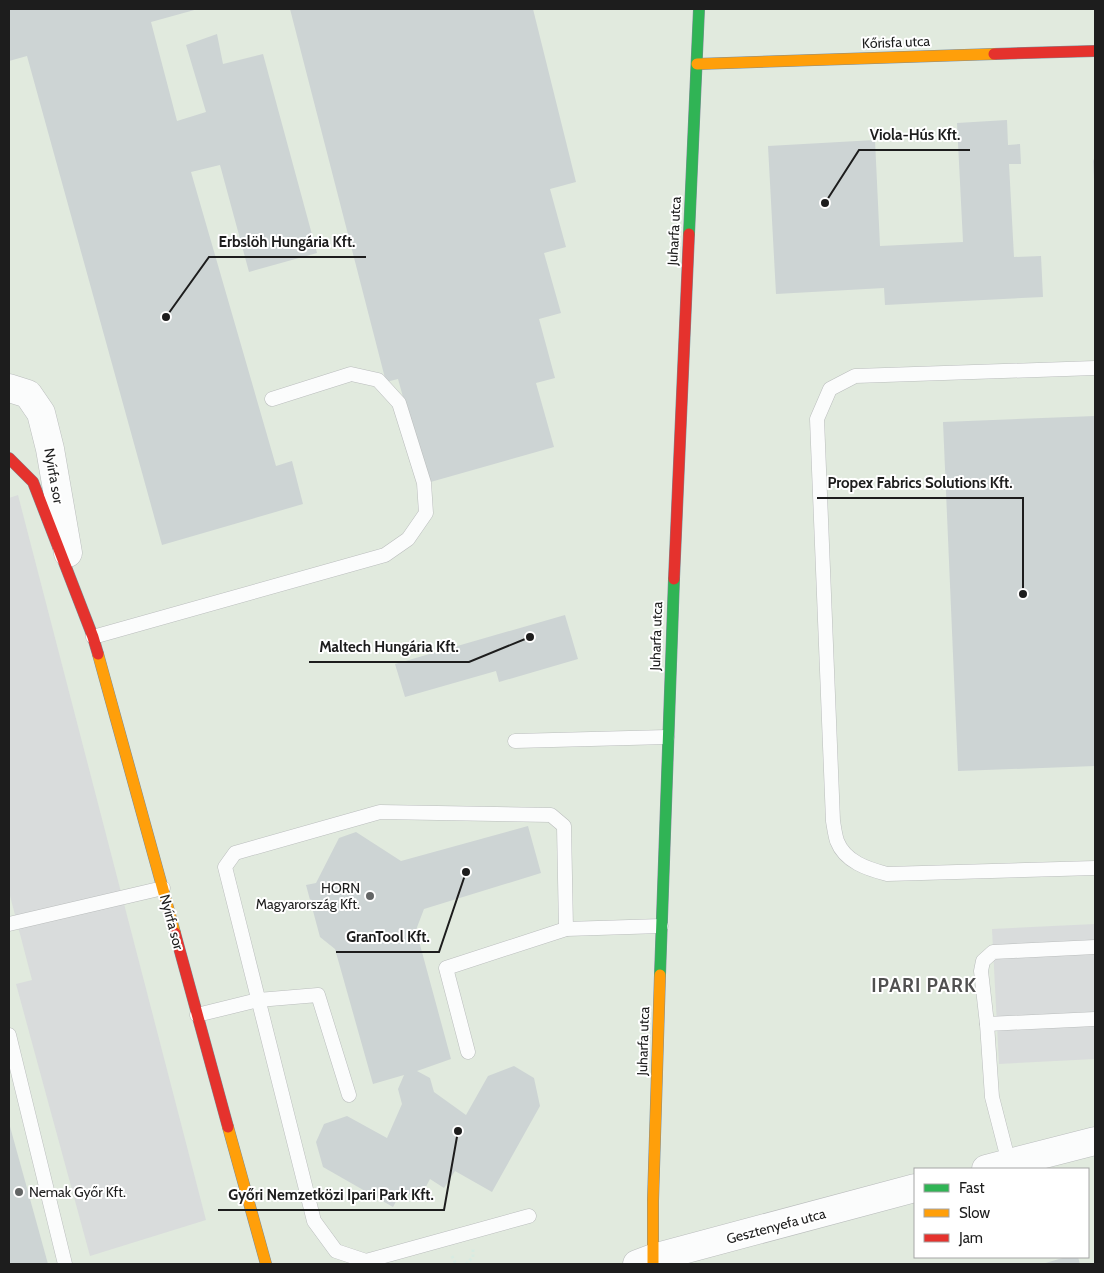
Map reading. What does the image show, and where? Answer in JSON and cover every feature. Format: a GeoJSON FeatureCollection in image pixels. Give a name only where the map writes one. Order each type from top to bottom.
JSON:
{"type":"FeatureCollection","features":[{"type":"Feature","properties":{"kind":"street","name":"Juharfa utca"},"geometry":{"type":"LineString","coordinates":[[648,1262],[653,1201],[667,737],[683,340],[700,9]]}},
{"type":"Feature","properties":{"kind":"street","name":"Kőrisfa utca"},"geometry":{"type":"LineString","coordinates":[[697,64],[1095,51]]}},
{"type":"Feature","properties":{"kind":"street","name":"Nyírfa sor"},"geometry":{"type":"LineString","coordinates":[[9,388],[28,394],[41,413],[50,449],[72,581]]}},
{"type":"Feature","properties":{"kind":"street","name":"Nyírfa sor"},"geometry":{"type":"LineString","coordinates":[[9,458],[33,482],[93,637],[266,1264]]}},
{"type":"Feature","properties":{"kind":"street"},"geometry":{"type":"LineString","coordinates":[[997,1166],[1095,1141]]}},
{"type":"Feature","properties":{"kind":"street","name":"Gesztenyefa utca"},"geometry":{"type":"LineString","coordinates":[[648,1262],[914,1188]]}},
{"type":"Feature","properties":{"kind":"lane"},"geometry":{"type":"LineString","coordinates":[[1095,368],[854,376],[830,389],[817,419],[834,821],[837,840],[845,854],[862,867],[887,874],[1095,868]]}},
{"type":"Feature","properties":{"kind":"lane"},"geometry":{"type":"LineString","coordinates":[[93,637],[385,555],[408,539],[426,513],[424,483],[400,403],[378,380],[351,374],[272,399]]}},
{"type":"Feature","properties":{"kind":"lane"},"geometry":{"type":"LineString","coordinates":[[515,741],[667,737]]}},
{"type":"Feature","properties":{"kind":"lane"},"geometry":{"type":"LineString","coordinates":[[529,1216],[366,1261],[336,1251],[314,1220],[225,867],[234,853],[380,812],[551,815],[564,826],[566,929]]}},
{"type":"Feature","properties":{"kind":"lane"},"geometry":{"type":"LineString","coordinates":[[9,924],[162,888]]}},
{"type":"Feature","properties":{"kind":"lane"},"geometry":{"type":"LineString","coordinates":[[468,1052],[446,968],[566,929],[661,926]]}},
{"type":"Feature","properties":{"kind":"lane"},"geometry":{"type":"LineString","coordinates":[[997,1166],[987,1024],[981,971],[983,961],[993,952],[1095,947]]}},
{"type":"Feature","properties":{"kind":"lane"},"geometry":{"type":"LineString","coordinates":[[197,1015],[258,1000],[318,995],[349,1095]]}},
{"type":"Feature","properties":{"kind":"lane"},"geometry":{"type":"LineString","coordinates":[[987,1024],[1095,1019]]}},
{"type":"Feature","properties":{"kind":"lane"},"geometry":{"type":"LineString","coordinates":[[9,1035],[65,1264]]}},
{"type":"Feature","properties":{"kind":"shaded area"},"geometry":{"type":"Polygon","coordinates":[[[9,9],[1095,9],[1095,1264],[9,1264],[9,9]]]}},
{"type":"Feature","properties":{"kind":"shaded area"},"geometry":{"type":"Polygon","coordinates":[[[18,495],[206,1220],[90,1256],[16,984],[32,980],[9,892],[9,498],[18,495]]]}},
{"type":"Feature","properties":{"kind":"shaded area"},"geometry":{"type":"Polygon","coordinates":[[[1095,924],[1095,1059],[999,1064],[992,929],[1095,924]]]}},
{"type":"Feature","properties":{"kind":"building"},"geometry":{"type":"Polygon","coordinates":[[[9,9],[198,9],[151,22],[177,121],[206,112],[186,45],[217,34],[223,64],[263,54],[317,253],[249,272],[220,165],[191,172],[276,466],[292,461],[303,504],[162,545],[27,56],[9,61],[9,9]]]}},
{"type":"Feature","properties":{"kind":"building"},"geometry":{"type":"Polygon","coordinates":[[[290,9],[533,9],[576,182],[550,189],[566,247],[544,253],[561,313],[539,319],[555,378],[536,383],[554,447],[427,483],[398,379],[386,382],[290,9]]]}},
{"type":"Feature","properties":{"kind":"building"},"geometry":{"type":"Polygon","coordinates":[[[1007,120],[1008,145],[1020,144],[1021,164],[1009,164],[1014,257],[1041,256],[1043,297],[885,305],[884,288],[776,294],[768,146],[875,140],[880,246],[963,242],[957,123],[1007,120]]]}},
{"type":"Feature","properties":{"kind":"building"},"geometry":{"type":"Polygon","coordinates":[[[1095,157],[1095,180],[1094,180],[1093,161],[1095,157]]]}},
{"type":"Feature","properties":{"kind":"building"},"geometry":{"type":"Polygon","coordinates":[[[1095,416],[1095,766],[958,771],[943,422],[1095,416]]]}},
{"type":"Feature","properties":{"kind":"building"},"geometry":{"type":"Polygon","coordinates":[[[565,615],[578,659],[499,682],[496,671],[405,697],[395,664],[565,615]]]}},
{"type":"Feature","properties":{"kind":"building"},"geometry":{"type":"Polygon","coordinates":[[[528,826],[541,873],[424,909],[416,930],[451,1059],[417,1071],[430,1078],[434,1092],[466,1115],[488,1076],[514,1066],[534,1078],[540,1106],[492,1192],[455,1171],[444,1188],[430,1179],[419,1200],[402,1190],[393,1207],[323,1167],[316,1142],[324,1124],[347,1116],[387,1138],[402,1104],[398,1089],[404,1075],[373,1084],[335,949],[320,937],[306,885],[316,883],[339,838],[356,832],[401,861],[528,826]]]}},
{"type":"Feature","properties":{"kind":"building","name":"Nemak Győr Kft."},"geometry":{"type":"Polygon","coordinates":[[[9,1123],[48,1264],[9,1264],[9,1123]]]}},
{"type":"Feature","properties":{"kind":"building"},"geometry":{"type":"Polygon","coordinates":[[[1063,1258],[1078,1258],[1080,1264],[1042,1264],[1063,1258]]]}},
{"type":"Feature","properties":{"kind":"traffic: fast"},"geometry":{"type":"LineString","coordinates":[[689,234],[699,9]]}},
{"type":"Feature","properties":{"kind":"traffic: fast"},"geometry":{"type":"LineString","coordinates":[[660,975],[674,579]]}},
{"type":"Feature","properties":{"kind":"traffic: slow"},"geometry":{"type":"LineString","coordinates":[[697,64],[994,54]]}},
{"type":"Feature","properties":{"kind":"traffic: slow"},"geometry":{"type":"LineString","coordinates":[[98,654],[175,933]]}},
{"type":"Feature","properties":{"kind":"traffic: slow"},"geometry":{"type":"LineString","coordinates":[[653,1264],[653,1201],[660,975]]}},
{"type":"Feature","properties":{"kind":"traffic: slow"},"geometry":{"type":"LineString","coordinates":[[228,1127],[266,1264]]}},
{"type":"Feature","properties":{"kind":"traffic: jam"},"geometry":{"type":"LineString","coordinates":[[994,54],[1095,51]]}},
{"type":"Feature","properties":{"kind":"traffic: jam"},"geometry":{"type":"LineString","coordinates":[[674,579],[689,234]]}},
{"type":"Feature","properties":{"kind":"traffic: jam"},"geometry":{"type":"LineString","coordinates":[[9,458],[33,482],[98,654]]}},
{"type":"Feature","properties":{"kind":"traffic: jam"},"geometry":{"type":"LineString","coordinates":[[175,933],[228,1127]]}},
{"type":"Feature","properties":{"kind":"place","name":"Viola-Hús Kft."},"geometry":{"type":"Point","coordinates":[825,203]}},
{"type":"Feature","properties":{"kind":"place","name":"Erbslöh Hungária Kft."},"geometry":{"type":"Point","coordinates":[166,317]}},
{"type":"Feature","properties":{"kind":"place","name":"Propex Fabrics Solutions Kft."},"geometry":{"type":"Point","coordinates":[1023,594]}},
{"type":"Feature","properties":{"kind":"place","name":"Maltech Hungária Kft."},"geometry":{"type":"Point","coordinates":[530,637]}},
{"type":"Feature","properties":{"kind":"place","name":"GranTool Kft."},"geometry":{"type":"Point","coordinates":[466,872]}},
{"type":"Feature","properties":{"kind":"place","name":"HORN Magyarország Kft."},"geometry":{"type":"Point","coordinates":[370,896]}},
{"type":"Feature","properties":{"kind":"place","name":"Győri Nemzetközi Ipari Park Kft."},"geometry":{"type":"Point","coordinates":[458,1131]}},
{"type":"Feature","properties":{"kind":"place","name":"Nemak Győr Kft."},"geometry":{"type":"Point","coordinates":[19,1192]}},
{"type":"Feature","properties":{"kind":"district","name":"IPARI PARK"},"geometry":{"type":"Point","coordinates":[924,985]}}]}
